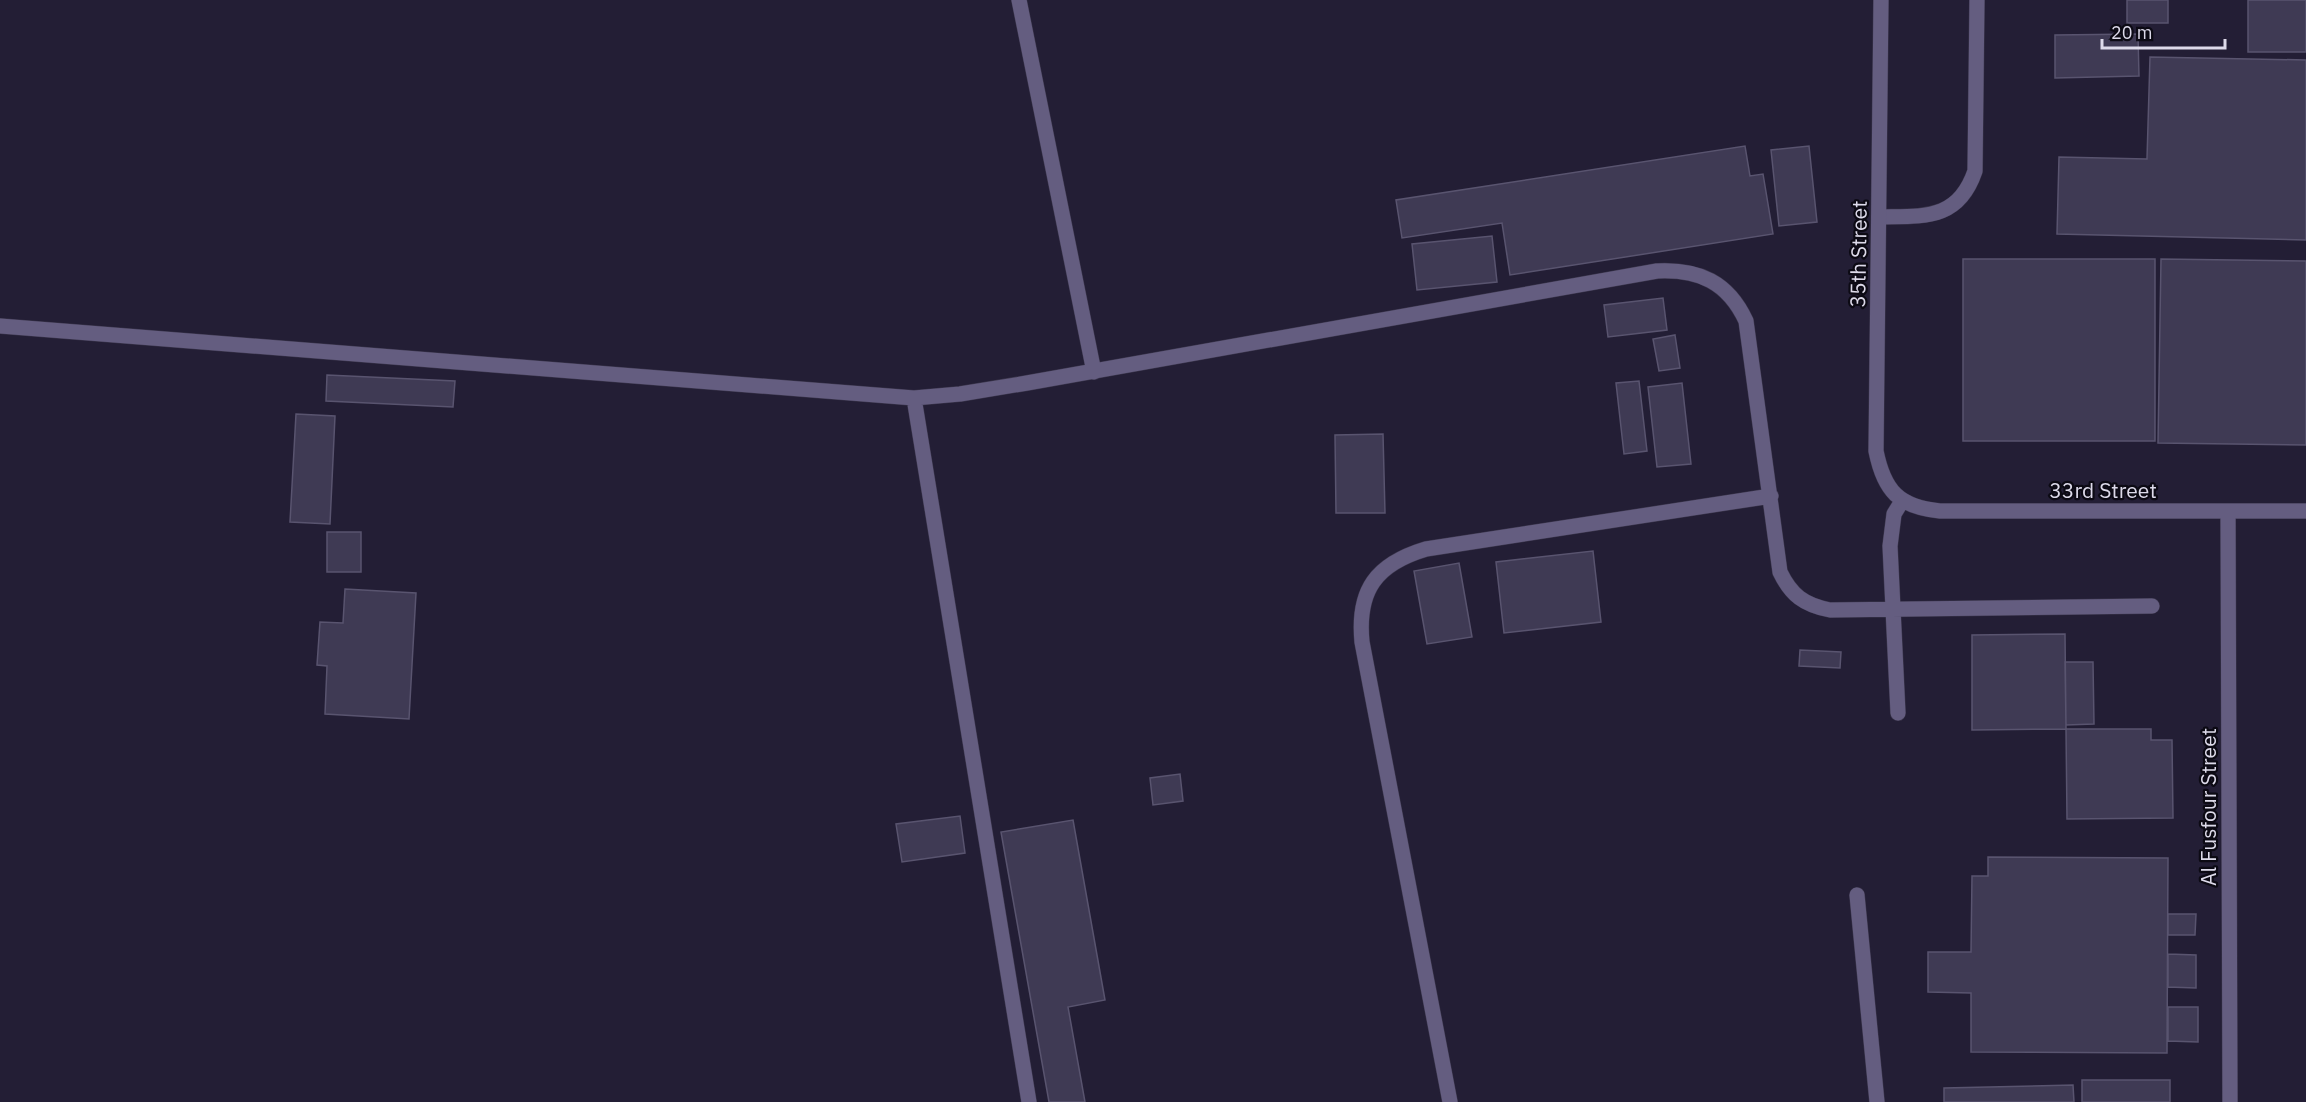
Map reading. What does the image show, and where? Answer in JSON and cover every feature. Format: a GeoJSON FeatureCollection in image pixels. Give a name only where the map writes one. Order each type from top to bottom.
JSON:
{"type":"FeatureCollection","features":[{"type":"Feature","properties":{"kind":"street"},"geometry":{"type":"LineString","coordinates":[[1019,0],[1094,372]]}},
{"type":"Feature","properties":{"kind":"street","name":"35th Street"},"geometry":{"type":"LineString","coordinates":[[1881,0],[1876,451],[1880,469],[1889,488],[1902,501]]}},
{"type":"Feature","properties":{"kind":"street"},"geometry":{"type":"LineString","coordinates":[[1879,217],[1927,216],[1939,213],[1960,199],[1970,186],[1975,171],[1977,0]]}},
{"type":"Feature","properties":{"kind":"street"},"geometry":{"type":"LineString","coordinates":[[0,326],[914,398],[960,394],[1094,372],[1657,271],[1678,270],[1698,275],[1716,284],[1739,307],[1746,321],[1780,572],[1788,587],[1799,599],[1814,607],[1830,610],[2152,606]]}},
{"type":"Feature","properties":{"kind":"street"},"geometry":{"type":"LineString","coordinates":[[914,398],[1029,1102]]}},
{"type":"Feature","properties":{"kind":"street"},"geometry":{"type":"LineString","coordinates":[[1450,1102],[1362,642],[1360,622],[1363,601],[1372,582],[1386,567],[1403,556],[1425,549],[1771,496]]}},
{"type":"Feature","properties":{"kind":"street"},"geometry":{"type":"LineString","coordinates":[[1898,713],[1891,528],[1894,514],[1902,501]]}},
{"type":"Feature","properties":{"kind":"street","name":"33rd Street"},"geometry":{"type":"LineString","coordinates":[[1902,501],[1920,509],[1940,511],[2306,511]]}},
{"type":"Feature","properties":{"kind":"street","name":"Al Fusfour Street"},"geometry":{"type":"LineString","coordinates":[[2228,511],[2230,1102]]}},
{"type":"Feature","properties":{"kind":"street"},"geometry":{"type":"LineString","coordinates":[[1857,896],[1877,1102]]}},
{"type":"Feature","properties":{"kind":"building"},"geometry":{"type":"Polygon","coordinates":[[[2127,0],[2168,0],[2168,23],[2127,23],[2127,0]]]}},
{"type":"Feature","properties":{"kind":"building"},"geometry":{"type":"Polygon","coordinates":[[[2248,0],[2306,0],[2306,52],[2248,52],[2248,0]]]}},
{"type":"Feature","properties":{"kind":"building"},"geometry":{"type":"Polygon","coordinates":[[[2138,34],[2139,76],[2055,78],[2055,35],[2138,34]]]}},
{"type":"Feature","properties":{"kind":"building"},"geometry":{"type":"Polygon","coordinates":[[[2150,57],[2306,60],[2306,240],[2057,234],[2059,157],[2147,159],[2150,57]]]}},
{"type":"Feature","properties":{"kind":"building"},"geometry":{"type":"Polygon","coordinates":[[[1745,146],[1750,176],[1763,174],[1773,234],[1510,275],[1502,223],[1402,238],[1396,200],[1745,146]]]}},
{"type":"Feature","properties":{"kind":"building"},"geometry":{"type":"Polygon","coordinates":[[[1809,146],[1817,222],[1779,226],[1771,150],[1809,146]]]}},
{"type":"Feature","properties":{"kind":"building"},"geometry":{"type":"Polygon","coordinates":[[[1492,236],[1497,282],[1417,290],[1412,244],[1492,236]]]}},
{"type":"Feature","properties":{"kind":"building"},"geometry":{"type":"Polygon","coordinates":[[[1963,259],[2155,259],[2155,441],[1963,441],[1963,259]]]}},
{"type":"Feature","properties":{"kind":"building"},"geometry":{"type":"Polygon","coordinates":[[[2161,259],[2306,261],[2306,445],[2158,443],[2161,259]]]}},
{"type":"Feature","properties":{"kind":"building"},"geometry":{"type":"Polygon","coordinates":[[[1663,298],[1667,330],[1608,337],[1604,305],[1663,298]]]}},
{"type":"Feature","properties":{"kind":"building"},"geometry":{"type":"Polygon","coordinates":[[[1675,335],[1680,368],[1659,371],[1653,339],[1675,335]]]}},
{"type":"Feature","properties":{"kind":"building"},"geometry":{"type":"Polygon","coordinates":[[[327,375],[455,381],[453,407],[326,401],[327,375]]]}},
{"type":"Feature","properties":{"kind":"building"},"geometry":{"type":"Polygon","coordinates":[[[1639,381],[1647,451],[1624,454],[1616,383],[1639,381]]]}},
{"type":"Feature","properties":{"kind":"building"},"geometry":{"type":"Polygon","coordinates":[[[1682,383],[1691,464],[1657,467],[1648,387],[1682,383]]]}},
{"type":"Feature","properties":{"kind":"building"},"geometry":{"type":"Polygon","coordinates":[[[296,414],[335,416],[330,524],[290,522],[296,414]]]}},
{"type":"Feature","properties":{"kind":"building"},"geometry":{"type":"Polygon","coordinates":[[[1383,434],[1385,513],[1336,513],[1335,435],[1383,434]]]}},
{"type":"Feature","properties":{"kind":"building"},"geometry":{"type":"Polygon","coordinates":[[[327,532],[361,532],[361,572],[327,572],[327,532]]]}},
{"type":"Feature","properties":{"kind":"building"},"geometry":{"type":"Polygon","coordinates":[[[1593,551],[1601,622],[1504,633],[1496,562],[1593,551]]]}},
{"type":"Feature","properties":{"kind":"building"},"geometry":{"type":"Polygon","coordinates":[[[1459,563],[1472,637],[1427,644],[1414,571],[1459,563]]]}},
{"type":"Feature","properties":{"kind":"building"},"geometry":{"type":"Polygon","coordinates":[[[345,589],[416,593],[409,719],[325,714],[327,666],[317,665],[320,622],[343,623],[345,589]]]}},
{"type":"Feature","properties":{"kind":"building"},"geometry":{"type":"Polygon","coordinates":[[[2065,634],[2066,729],[1972,730],[1972,635],[2065,634]]]}},
{"type":"Feature","properties":{"kind":"building"},"geometry":{"type":"Polygon","coordinates":[[[1800,650],[1841,652],[1840,668],[1799,666],[1800,650]]]}},
{"type":"Feature","properties":{"kind":"building"},"geometry":{"type":"Polygon","coordinates":[[[2065,662],[2093,662],[2094,724],[2066,725],[2065,662]]]}},
{"type":"Feature","properties":{"kind":"building"},"geometry":{"type":"Polygon","coordinates":[[[2066,729],[2151,729],[2151,740],[2172,740],[2173,818],[2067,819],[2066,729]]]}},
{"type":"Feature","properties":{"kind":"building"},"geometry":{"type":"Polygon","coordinates":[[[1180,774],[1183,801],[1153,805],[1150,778],[1180,774]]]}},
{"type":"Feature","properties":{"kind":"building"},"geometry":{"type":"Polygon","coordinates":[[[960,816],[965,853],[902,862],[896,824],[960,816]]]}},
{"type":"Feature","properties":{"kind":"building"},"geometry":{"type":"Polygon","coordinates":[[[1073,820],[1105,1000],[1068,1007],[1085,1102],[1049,1102],[1001,832],[1073,820]]]}},
{"type":"Feature","properties":{"kind":"building"},"geometry":{"type":"Polygon","coordinates":[[[1988,857],[2168,858],[2167,1053],[1971,1052],[1971,993],[1928,992],[1928,952],[1971,952],[1972,876],[1988,876],[1988,857]]]}},
{"type":"Feature","properties":{"kind":"building"},"geometry":{"type":"Polygon","coordinates":[[[2168,914],[2196,914],[2195,935],[2168,935],[2168,914]]]}},
{"type":"Feature","properties":{"kind":"building"},"geometry":{"type":"Polygon","coordinates":[[[2168,954],[2196,955],[2196,988],[2168,987],[2168,954]]]}},
{"type":"Feature","properties":{"kind":"building"},"geometry":{"type":"Polygon","coordinates":[[[2168,1007],[2198,1007],[2198,1042],[2168,1041],[2168,1007]]]}},
{"type":"Feature","properties":{"kind":"building"},"geometry":{"type":"Polygon","coordinates":[[[2082,1080],[2170,1080],[2170,1102],[2082,1102],[2082,1080]]]}},
{"type":"Feature","properties":{"kind":"building"},"geometry":{"type":"Polygon","coordinates":[[[2073,1085],[2074,1102],[1944,1102],[1944,1088],[2073,1085]]]}}]}
